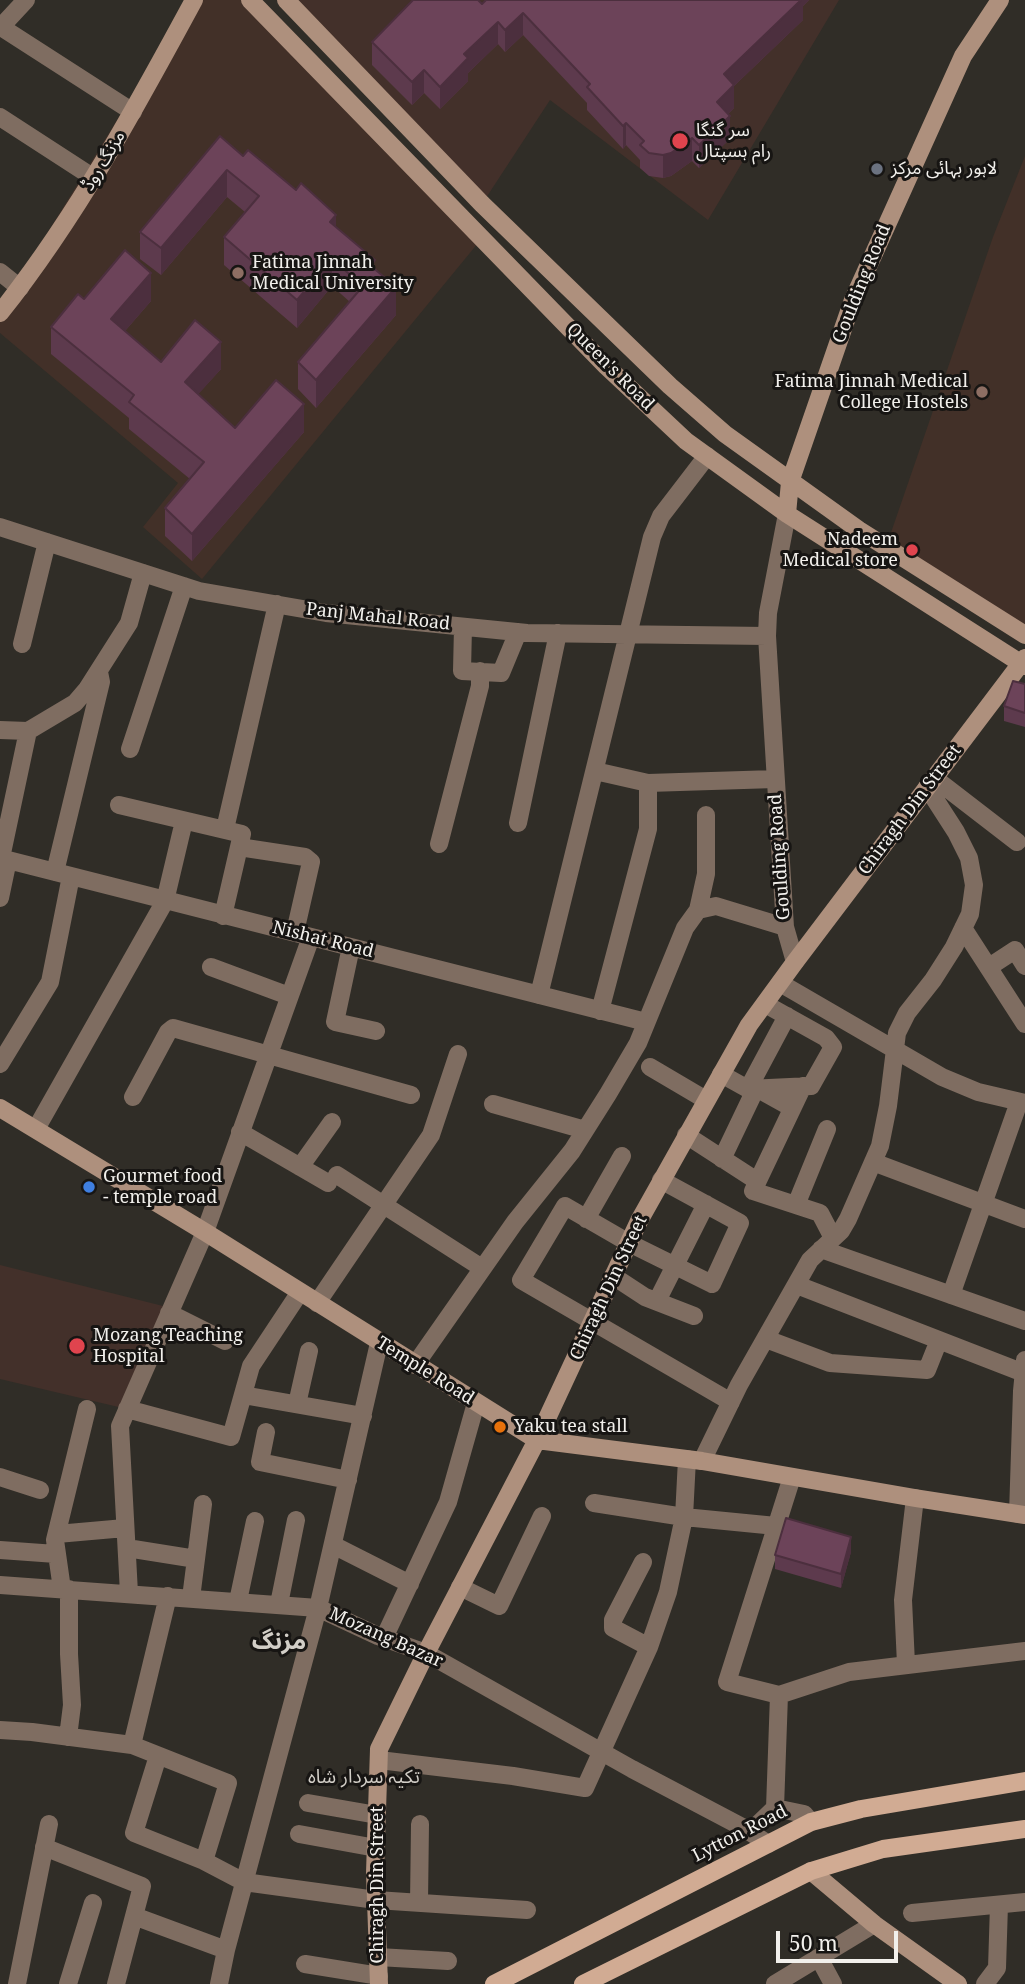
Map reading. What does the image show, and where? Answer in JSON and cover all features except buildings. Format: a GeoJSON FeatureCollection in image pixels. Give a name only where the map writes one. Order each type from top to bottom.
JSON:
{"type":"FeatureCollection","features":[{"type":"Feature","properties":{"kind":"main road","name":"Lytton Road"},"geometry":{"type":"LineString","coordinates":[[494,1984],[811,1822],[861,1809],[1025,1781]]}},
{"type":"Feature","properties":{"kind":"main road"},"geometry":{"type":"LineString","coordinates":[[583,1984],[811,1871],[883,1849],[1025,1829]]}},
{"type":"Feature","properties":{"kind":"street"},"geometry":{"type":"LineString","coordinates":[[26,0],[1,27],[133,112]]}},
{"type":"Feature","properties":{"kind":"street","name":"مزنگ روڈ"},"geometry":{"type":"LineString","coordinates":[[0,313],[60,234],[133,112],[194,0]]}},
{"type":"Feature","properties":{"kind":"street","name":"Queen's Road"},"geometry":{"type":"LineString","coordinates":[[250,0],[606,366],[686,441],[787,514],[1024,662]]}},
{"type":"Feature","properties":{"kind":"street","name":"Queen's Road"},"geometry":{"type":"LineString","coordinates":[[286,0],[459,181],[670,386],[724,434],[859,530],[1025,635]]}},
{"type":"Feature","properties":{"kind":"street","name":"Goulding Road"},"geometry":{"type":"LineString","coordinates":[[795,962],[785,927],[767,636],[768,613],[787,514],[790,482],[853,300],[894,204],[963,56],[1000,0]]}},
{"type":"Feature","properties":{"kind":"street"},"geometry":{"type":"LineString","coordinates":[[0,117],[94,178]]}},
{"type":"Feature","properties":{"kind":"street"},"geometry":{"type":"LineString","coordinates":[[0,272],[20,288]]}},
{"type":"Feature","properties":{"kind":"street"},"geometry":{"type":"LineString","coordinates":[[539,995],[652,537],[661,516],[707,456]]}},
{"type":"Feature","properties":{"kind":"street","name":"Panj Mahal Road"},"geometry":{"type":"LineString","coordinates":[[0,527],[199,591],[326,613],[518,632],[767,636]]}},
{"type":"Feature","properties":{"kind":"street"},"geometry":{"type":"LineString","coordinates":[[22,644],[47,542]]}},
{"type":"Feature","properties":{"kind":"street"},"geometry":{"type":"LineString","coordinates":[[0,730],[28,731],[75,703],[129,622],[143,573]]}},
{"type":"Feature","properties":{"kind":"street"},"geometry":{"type":"LineString","coordinates":[[130,750],[184,586]]}},
{"type":"Feature","properties":{"kind":"street"},"geometry":{"type":"LineString","coordinates":[[225,829],[277,604]]}},
{"type":"Feature","properties":{"kind":"street"},"geometry":{"type":"LineString","coordinates":[[463,626],[461,671],[500,673],[518,632]]}},
{"type":"Feature","properties":{"kind":"street"},"geometry":{"type":"LineString","coordinates":[[518,823],[558,634]]}},
{"type":"Feature","properties":{"kind":"street","name":"Chiragh Din Street"},"geometry":{"type":"LineString","coordinates":[[379,1980],[376,1847],[379,1749],[537,1440],[629,1243],[721,1074],[795,962],[1024,662]]}},
{"type":"Feature","properties":{"kind":"street"},"geometry":{"type":"LineString","coordinates":[[0,1064],[50,982],[63,874],[102,682],[99,669]]}},
{"type":"Feature","properties":{"kind":"street"},"geometry":{"type":"LineString","coordinates":[[439,845],[480,686],[480,671]]}},
{"type":"Feature","properties":{"kind":"street"},"geometry":{"type":"LineString","coordinates":[[0,898],[3,859],[28,731]]}},
{"type":"Feature","properties":{"kind":"street"},"geometry":{"type":"LineString","coordinates":[[595,771],[648,783],[775,779]]}},
{"type":"Feature","properties":{"kind":"street"},"geometry":{"type":"LineString","coordinates":[[600,1011],[648,829],[648,783]]}},
{"type":"Feature","properties":{"kind":"street"},"geometry":{"type":"LineString","coordinates":[[931,783],[1017,842]]}},
{"type":"Feature","properties":{"kind":"street"},"geometry":{"type":"LineString","coordinates":[[379,1760],[513,1776],[586,1788],[600,1751],[649,1647],[668,1592],[695,1460],[731,1402],[810,1260],[848,1219],[880,1146],[897,1033],[907,1013],[933,980],[970,914],[974,884],[969,858],[931,783]]}},
{"type":"Feature","properties":{"kind":"street"},"geometry":{"type":"LineString","coordinates":[[119,805],[242,834],[223,916]]}},
{"type":"Feature","properties":{"kind":"street"},"geometry":{"type":"LineString","coordinates":[[415,1365],[482,1268],[585,1130],[638,1043],[685,928],[698,910],[706,874],[706,815]]}},
{"type":"Feature","properties":{"kind":"street"},"geometry":{"type":"LineString","coordinates":[[36,1129],[165,901],[184,821]]}},
{"type":"Feature","properties":{"kind":"street"},"geometry":{"type":"LineString","coordinates":[[129,1593],[120,1426],[205,1232],[289,996],[303,934],[311,862],[305,857],[239,846]]}},
{"type":"Feature","properties":{"kind":"street","name":"Nishat Road"},"geometry":{"type":"LineString","coordinates":[[3,859],[646,1022]]}},
{"type":"Feature","properties":{"kind":"street"},"geometry":{"type":"LineString","coordinates":[[698,910],[716,906],[785,927]]}},
{"type":"Feature","properties":{"kind":"street"},"geometry":{"type":"LineString","coordinates":[[963,928],[1025,1024]]}},
{"type":"Feature","properties":{"kind":"street"},"geometry":{"type":"LineString","coordinates":[[351,947],[335,1022],[376,1031]]}},
{"type":"Feature","properties":{"kind":"street"},"geometry":{"type":"LineString","coordinates":[[989,967],[1014,950],[1025,966]]}},
{"type":"Feature","properties":{"kind":"street"},"geometry":{"type":"LineString","coordinates":[[211,967],[289,996]]}},
{"type":"Feature","properties":{"kind":"street"},"geometry":{"type":"LineString","coordinates":[[780,983],[942,1077],[978,1092],[1022,1103],[951,1295]]}},
{"type":"Feature","properties":{"kind":"street"},"geometry":{"type":"LineString","coordinates":[[752,1088],[811,1086],[833,1047],[826,1038],[765,1004]]}},
{"type":"Feature","properties":{"kind":"street"},"geometry":{"type":"LineString","coordinates":[[722,1159],[787,1016]]}},
{"type":"Feature","properties":{"kind":"street"},"geometry":{"type":"LineString","coordinates":[[133,1097],[168,1031],[173,1028],[411,1095]]}},
{"type":"Feature","properties":{"kind":"street"},"geometry":{"type":"LineString","coordinates":[[317,1303],[431,1135],[458,1054]]}},
{"type":"Feature","properties":{"kind":"street"},"geometry":{"type":"LineString","coordinates":[[650,1067],[706,1100]]}},
{"type":"Feature","properties":{"kind":"street"},"geometry":{"type":"LineString","coordinates":[[721,1074],[792,1108]]}},
{"type":"Feature","properties":{"kind":"street"},"geometry":{"type":"LineString","coordinates":[[803,1086],[753,1191],[820,1213],[827,1244]]}},
{"type":"Feature","properties":{"kind":"street"},"geometry":{"type":"LineString","coordinates":[[494,1104],[585,1130]]}},
{"type":"Feature","properties":{"kind":"street","name":"Temple Road"},"geometry":{"type":"LineString","coordinates":[[0,1108],[205,1232],[537,1440],[695,1460],[915,1499],[1022,1514]]}},
{"type":"Feature","properties":{"kind":"street"},"geometry":{"type":"LineString","coordinates":[[300,1167],[332,1122]]}},
{"type":"Feature","properties":{"kind":"street"},"geometry":{"type":"LineString","coordinates":[[796,1205],[827,1129]]}},
{"type":"Feature","properties":{"kind":"street"},"geometry":{"type":"LineString","coordinates":[[240,1132],[300,1167],[332,1179],[383,1206],[482,1268]]}},
{"type":"Feature","properties":{"kind":"street"},"geometry":{"type":"LineString","coordinates":[[686,1135],[757,1181]]}},
{"type":"Feature","properties":{"kind":"street"},"geometry":{"type":"LineString","coordinates":[[586,1219],[622,1156]]}},
{"type":"Feature","properties":{"kind":"street"},"geometry":{"type":"LineString","coordinates":[[873,1162],[1025,1219]]}},
{"type":"Feature","properties":{"kind":"street"},"geometry":{"type":"LineString","coordinates":[[661,1180],[740,1223],[712,1284],[629,1243],[565,1206],[521,1280],[731,1402]]}},
{"type":"Feature","properties":{"kind":"street"},"geometry":{"type":"LineString","coordinates":[[657,1301],[706,1204]]}},
{"type":"Feature","properties":{"kind":"street"},"geometry":{"type":"LineString","coordinates":[[827,1244],[951,1295],[1025,1321]]}},
{"type":"Feature","properties":{"kind":"street"},"geometry":{"type":"LineString","coordinates":[[614,1276],[645,1297],[694,1316]]}},
{"type":"Feature","properties":{"kind":"street"},"geometry":{"type":"LineString","coordinates":[[797,1284],[939,1340],[1024,1366],[1022,1514]]}},
{"type":"Feature","properties":{"kind":"street"},"geometry":{"type":"LineString","coordinates":[[127,1409],[231,1437],[251,1366],[300,1292]]}},
{"type":"Feature","properties":{"kind":"street"},"geometry":{"type":"LineString","coordinates":[[169,1313],[225,1341]]}},
{"type":"Feature","properties":{"kind":"street"},"geometry":{"type":"LineString","coordinates":[[766,1339],[830,1363],[927,1370],[939,1340]]}},
{"type":"Feature","properties":{"kind":"street"},"geometry":{"type":"LineString","coordinates":[[219,1984],[318,1608],[379,1343]]}},
{"type":"Feature","properties":{"kind":"street"},"geometry":{"type":"LineString","coordinates":[[297,1404],[309,1351]]}},
{"type":"Feature","properties":{"kind":"street"},"geometry":{"type":"LineString","coordinates":[[243,1395],[363,1416]]}},
{"type":"Feature","properties":{"kind":"street"},"geometry":{"type":"LineString","coordinates":[[384,1638],[448,1502],[476,1403]]}},
{"type":"Feature","properties":{"kind":"street"},"geometry":{"type":"LineString","coordinates":[[68,1737],[72,1706],[65,1589],[56,1554],[57,1534],[87,1409]]}},
{"type":"Feature","properties":{"kind":"street"},"geometry":{"type":"LineString","coordinates":[[266,1432],[260,1462],[348,1480]]}},
{"type":"Feature","properties":{"kind":"street"},"geometry":{"type":"LineString","coordinates":[[792,1478],[727,1682],[779,1695],[849,1672],[1025,1651]]}},
{"type":"Feature","properties":{"kind":"street"},"geometry":{"type":"LineString","coordinates":[[1,1483],[40,1490]]}},
{"type":"Feature","properties":{"kind":"street"},"geometry":{"type":"LineString","coordinates":[[906,1664],[903,1600],[915,1499]]}},
{"type":"Feature","properties":{"kind":"street"},"geometry":{"type":"LineString","coordinates":[[594,1503],[684,1517],[776,1526]]}},
{"type":"Feature","properties":{"kind":"street"},"geometry":{"type":"LineString","coordinates":[[191,1598],[203,1504]]}},
{"type":"Feature","properties":{"kind":"street"},"geometry":{"type":"LineString","coordinates":[[460,1587],[499,1606],[542,1516]]}},
{"type":"Feature","properties":{"kind":"street"},"geometry":{"type":"LineString","coordinates":[[279,1604],[296,1520]]}},
{"type":"Feature","properties":{"kind":"street"},"geometry":{"type":"LineString","coordinates":[[238,1601],[255,1521]]}},
{"type":"Feature","properties":{"kind":"street"},"geometry":{"type":"LineString","coordinates":[[57,1534],[125,1528]]}},
{"type":"Feature","properties":{"kind":"street"},"geometry":{"type":"LineString","coordinates":[[333,1545],[410,1584]]}},
{"type":"Feature","properties":{"kind":"street"},"geometry":{"type":"LineString","coordinates":[[127,1548],[196,1559]]}},
{"type":"Feature","properties":{"kind":"street"},"geometry":{"type":"LineString","coordinates":[[0,1550],[56,1554]]}},
{"type":"Feature","properties":{"kind":"street"},"geometry":{"type":"LineString","coordinates":[[643,1562],[612,1628],[649,1647]]}},
{"type":"Feature","properties":{"kind":"street","name":"Mozang Bazar"},"geometry":{"type":"LineString","coordinates":[[0,1585],[318,1608],[384,1638],[426,1653],[768,1844]]}},
{"type":"Feature","properties":{"kind":"street"},"geometry":{"type":"LineString","coordinates":[[132,1745],[169,1596]]}},
{"type":"Feature","properties":{"kind":"street"},"geometry":{"type":"LineString","coordinates":[[750,1832],[775,1808],[779,1695]]}},
{"type":"Feature","properties":{"kind":"street"},"geometry":{"type":"LineString","coordinates":[[0,1730],[132,1745],[228,1783],[204,1861]]}},
{"type":"Feature","properties":{"kind":"street"},"geometry":{"type":"LineString","coordinates":[[158,1756],[134,1833],[204,1861],[244,1882],[376,1900],[527,1910]]}},
{"type":"Feature","properties":{"kind":"street"},"geometry":{"type":"LineString","coordinates":[[308,1803],[377,1815]]}},
{"type":"Feature","properties":{"kind":"street"},"geometry":{"type":"LineString","coordinates":[[775,1808],[804,1814],[811,1822]]}},
{"type":"Feature","properties":{"kind":"street"},"geometry":{"type":"LineString","coordinates":[[17,1984],[49,1824]]}},
{"type":"Feature","properties":{"kind":"street"},"geometry":{"type":"LineString","coordinates":[[419,1903],[420,1825]]}},
{"type":"Feature","properties":{"kind":"street"},"geometry":{"type":"LineString","coordinates":[[299,1834],[376,1847]]}},
{"type":"Feature","properties":{"kind":"street"},"geometry":{"type":"LineString","coordinates":[[44,1847],[142,1886],[116,1984]]}},
{"type":"Feature","properties":{"kind":"street"},"geometry":{"type":"LineString","coordinates":[[811,1871],[874,1924],[950,1982]]}},
{"type":"Feature","properties":{"kind":"street"},"geometry":{"type":"LineString","coordinates":[[912,1913],[1025,1902]]}},
{"type":"Feature","properties":{"kind":"street"},"geometry":{"type":"LineString","coordinates":[[68,1984],[93,1903]]}},
{"type":"Feature","properties":{"kind":"street"},"geometry":{"type":"LineString","coordinates":[[985,1984],[997,1968],[999,1905]]}},
{"type":"Feature","properties":{"kind":"street"},"geometry":{"type":"LineString","coordinates":[[134,1916],[226,1950]]}},
{"type":"Feature","properties":{"kind":"street"},"geometry":{"type":"LineString","coordinates":[[775,1984],[874,1924]]}},
{"type":"Feature","properties":{"kind":"street"},"geometry":{"type":"LineString","coordinates":[[378,1957],[448,1961]]}},
{"type":"Feature","properties":{"kind":"street"},"geometry":{"type":"LineString","coordinates":[[819,1958],[833,1984]]}},
{"type":"Feature","properties":{"kind":"street"},"geometry":{"type":"LineString","coordinates":[[306,1964],[379,1980]]}},
{"type":"Feature","properties":{"kind":"shaded area","name":"Fatima Jinnah Medical University"},"geometry":{"type":"Polygon","coordinates":[[[191,0],[250,0],[483,237],[202,579],[143,527],[178,483],[0,333],[0,310],[191,0]]]}},
{"type":"Feature","properties":{"kind":"shaded area","name":"سر گنگا رام ہسپتال"},"geometry":{"type":"Polygon","coordinates":[[[287,0],[839,0],[708,220],[550,100],[482,204],[287,0]]]}},
{"type":"Feature","properties":{"kind":"shaded area","name":"Fatima Jinnah Medical College Hostels"},"geometry":{"type":"Polygon","coordinates":[[[1025,156],[1025,635],[886,547],[993,237],[1025,156]]]}},
{"type":"Feature","properties":{"kind":"shaded area","name":"Mozang Teaching Hospital"},"geometry":{"type":"Polygon","coordinates":[[[0,1265],[171,1308],[127,1409],[0,1379],[0,1265]]]}},
{"type":"Feature","properties":{"kind":"place","name":"سر گنگا رام ہسپتال"},"geometry":{"type":"Point","coordinates":[680,141]}},
{"type":"Feature","properties":{"kind":"place","name":"لاہور بہائی مرکز"},"geometry":{"type":"Point","coordinates":[877,169]}},
{"type":"Feature","properties":{"kind":"place","name":"Fatima Jinnah Medical University"},"geometry":{"type":"Point","coordinates":[238,273]}},
{"type":"Feature","properties":{"kind":"place","name":"Fatima Jinnah Medical College Hostels"},"geometry":{"type":"Point","coordinates":[982,392]}},
{"type":"Feature","properties":{"kind":"place","name":"Nadeem Medical store"},"geometry":{"type":"Point","coordinates":[912,550]}},
{"type":"Feature","properties":{"kind":"place","name":"Gourmet food - temple road"},"geometry":{"type":"Point","coordinates":[89,1187]}},
{"type":"Feature","properties":{"kind":"place","name":"Mozang Teaching Hospital"},"geometry":{"type":"Point","coordinates":[77,1346]}},
{"type":"Feature","properties":{"kind":"place","name":"Yaku tea stall"},"geometry":{"type":"Point","coordinates":[500,1427]}},
{"type":"Feature","properties":{"kind":"district","name":"مزنگ"},"geometry":{"type":"Point","coordinates":[279,1642]}},
{"type":"Feature","properties":{"kind":"district","name":"تکیہ سردار شاہ"},"geometry":{"type":"Point","coordinates":[364,1778]}}]}
